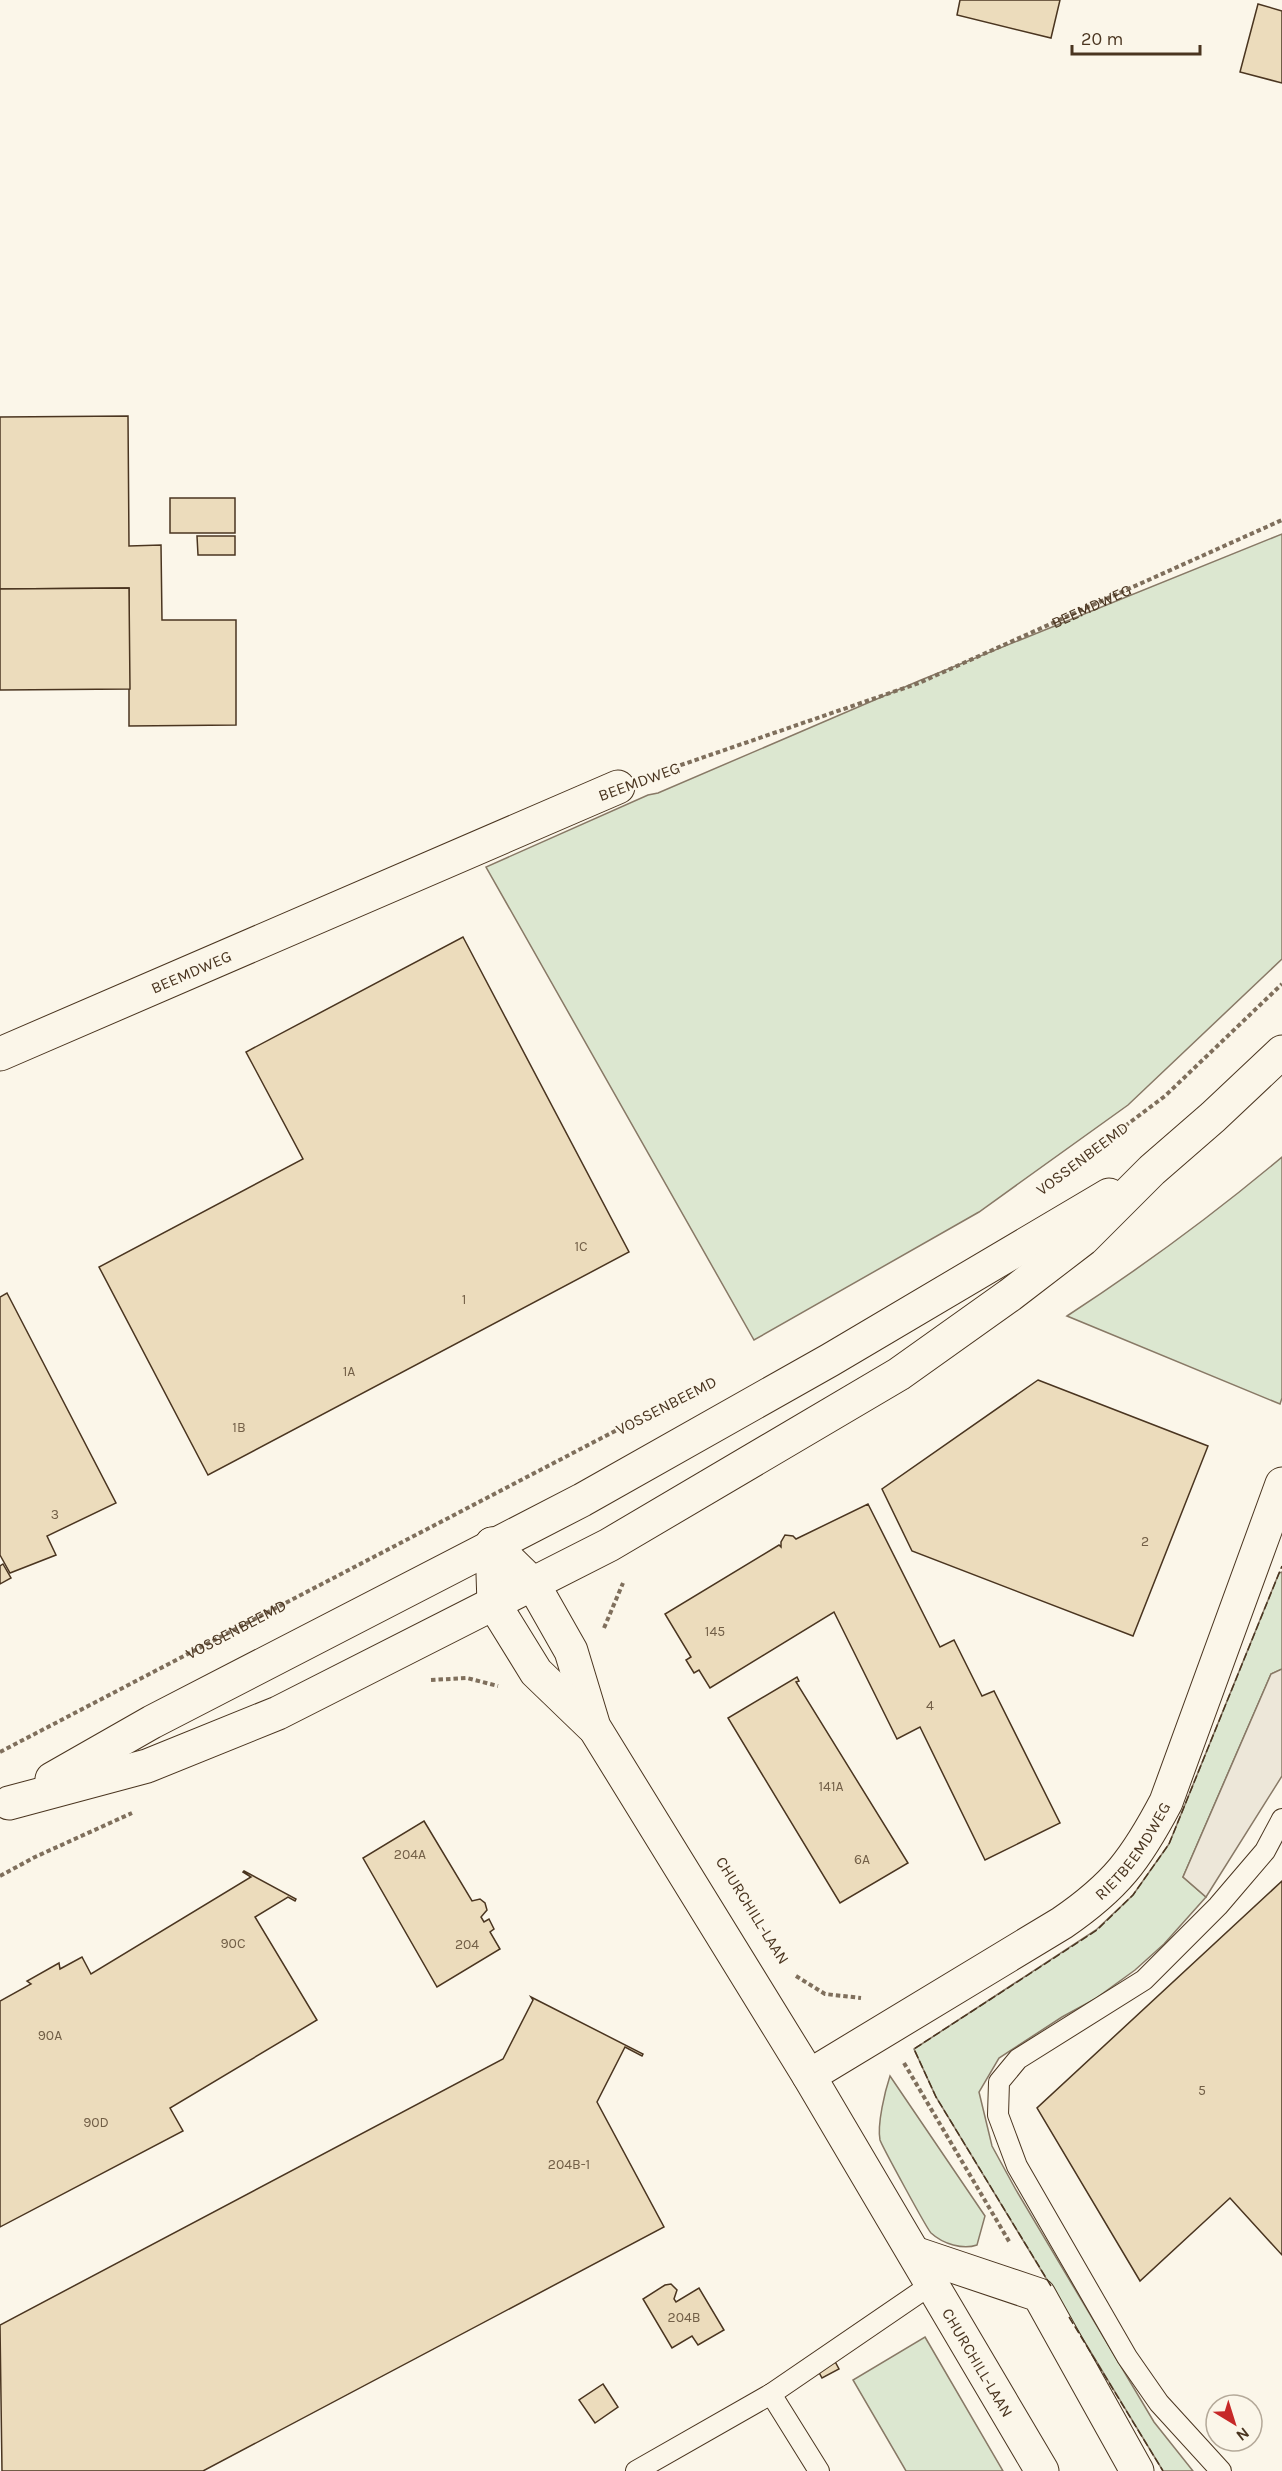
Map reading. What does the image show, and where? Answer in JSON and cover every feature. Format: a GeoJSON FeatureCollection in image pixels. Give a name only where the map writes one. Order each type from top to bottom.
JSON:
{"type":"FeatureCollection","features":[{"type":"Feature","properties":{"kind":"street","name":"BEEMDWEG"},"geometry":{"type":"LineString","coordinates":[[0,1054],[618,787]]}},
{"type":"Feature","properties":{"kind":"street"},"geometry":{"type":"LineString","coordinates":[[5,1806],[147,1766],[278,1713],[609,1545],[898,1374],[1010,1295],[1083,1239],[1152,1170],[1282,1052]]}},
{"type":"Feature","properties":{"kind":"street"},"geometry":{"type":"LineString","coordinates":[[5,1806],[152,1722],[492,1544],[582,1500],[830,1360],[1152,1170]]}},
{"type":"Feature","properties":{"kind":"street","name":"RIETBEEMDWEG"},"geometry":{"type":"LineString","coordinates":[[809,2076],[1062,1923],[1093,1902],[1115,1881],[1144,1843],[1166,1802],[1276,1520],[1282,1484]]}},
{"type":"Feature","properties":{"kind":"street","name":"CHURCHILL-LAAN"},"geometry":{"type":"LineString","coordinates":[[492,1544],[533,1584],[571,1650],[594,1727]]}},
{"type":"Feature","properties":{"kind":"street","name":"CHURCHILL-LAAN"},"geometry":{"type":"LineString","coordinates":[[492,1544],[494,1604],[536,1672],[594,1727],[809,2076],[1042,2471]]}},
{"type":"Feature","properties":{"kind":"street"},"geometry":{"type":"LineString","coordinates":[[914,2253],[1039,2295],[1137,2471]]}},
{"type":"Feature","properties":{"kind":"lane"},"geometry":{"type":"LineString","coordinates":[[1221,2471],[1159,2403],[1127,2357],[1017,2166],[998,2115],[999,2082],[1018,2060],[1034,2048],[1076,2025],[1144,1980],[1218,1906],[1265,1851],[1282,1819]]}},
{"type":"Feature","properties":{"kind":"lane"},"geometry":{"type":"LineString","coordinates":[[636,2471],[771,2394],[932,2284]]}},
{"type":"Feature","properties":{"kind":"lane"},"geometry":{"type":"LineString","coordinates":[[771,2394],[819,2471]]}},
{"type":"Feature","properties":{"kind":"path","name":"BEEMDWEG"},"geometry":{"type":"LineString","coordinates":[[618,787],[919,683],[1282,519]]}},
{"type":"Feature","properties":{"kind":"path","name":"VOSSENBEEMD"},"geometry":{"type":"LineString","coordinates":[[1044,1186],[1165,1096],[1282,984]]}},
{"type":"Feature","properties":{"kind":"path","name":"VOSSENBEEMD"},"geometry":{"type":"LineString","coordinates":[[0,1752],[666,1405]]}},
{"type":"Feature","properties":{"kind":"path"},"geometry":{"type":"LineString","coordinates":[[602,1633],[627,1576]]}},
{"type":"Feature","properties":{"kind":"path","name":"CHURCHILL-LAAN"},"geometry":{"type":"LineString","coordinates":[[792,1972],[800,1981],[825,1994],[864,1998],[996,2216],[1039,2295]]}},
{"type":"Feature","properties":{"kind":"green space"},"geometry":{"type":"Polygon","coordinates":[[[1282,534],[1282,959],[1128,1105],[979,1212],[754,1340],[486,867],[648,795],[658,793],[921,680],[1282,534]]]}},
{"type":"Feature","properties":{"kind":"green space"},"geometry":{"type":"Polygon","coordinates":[[[1282,1157],[1282,1398],[1280,1404],[1067,1316],[1177,1240],[1282,1157]]]}},
{"type":"Feature","properties":{"kind":"green space"},"geometry":{"type":"Polygon","coordinates":[[[1282,1572],[1282,1669],[1271,1674],[1183,1877],[1206,1897],[1164,1944],[1135,1970],[1095,1999],[1062,2017],[999,2058],[979,2092],[992,2146],[1016,2190],[1154,2422],[1193,2471],[1163,2471],[936,2097],[914,2049],[1096,1930],[1133,1895],[1169,1844],[1279,1573],[1282,1572]]]}},
{"type":"Feature","properties":{"kind":"green space"},"geometry":{"type":"Polygon","coordinates":[[[890,2076],[985,2216],[977,2245],[966,2247],[953,2245],[931,2233],[883,2146],[880,2140],[880,2125],[890,2076]]]}},
{"type":"Feature","properties":{"kind":"green space"},"geometry":{"type":"Polygon","coordinates":[[[925,2337],[1003,2471],[906,2471],[853,2380],[925,2337]]]}},
{"type":"Feature","properties":{"kind":"shaded area"},"geometry":{"type":"Polygon","coordinates":[[[1282,1669],[1282,1776],[1206,1897],[1183,1877],[1271,1674],[1282,1669]]]}},
{"type":"Feature","properties":{"kind":"building"},"geometry":{"type":"Polygon","coordinates":[[[960,0],[1060,0],[1051,38],[957,15],[960,0]]]}},
{"type":"Feature","properties":{"kind":"building"},"geometry":{"type":"Polygon","coordinates":[[[1258,4],[1282,11],[1282,83],[1240,72],[1258,4]]]}},
{"type":"Feature","properties":{"kind":"building"},"geometry":{"type":"Polygon","coordinates":[[[128,416],[129,546],[161,545],[162,620],[236,620],[236,725],[129,726],[129,588],[0,589],[0,417],[128,416]]]}},
{"type":"Feature","properties":{"kind":"building"},"geometry":{"type":"Polygon","coordinates":[[[170,498],[235,498],[235,533],[170,533],[170,498]]]}},
{"type":"Feature","properties":{"kind":"building"},"geometry":{"type":"Polygon","coordinates":[[[197,536],[235,536],[235,555],[198,555],[197,536]]]}},
{"type":"Feature","properties":{"kind":"building"},"geometry":{"type":"Polygon","coordinates":[[[129,588],[130,689],[0,690],[0,589],[129,588]]]}},
{"type":"Feature","properties":{"kind":"building"},"geometry":{"type":"Polygon","coordinates":[[[463,937],[629,1252],[208,1475],[99,1267],[303,1159],[246,1052],[463,937]]]}},
{"type":"Feature","properties":{"kind":"building"},"geometry":{"type":"Polygon","coordinates":[[[7,1293],[116,1503],[47,1536],[56,1555],[10,1573],[0,1555],[0,1297],[7,1293]]]}},
{"type":"Feature","properties":{"kind":"building"},"geometry":{"type":"Polygon","coordinates":[[[1038,1380],[1208,1446],[1133,1636],[912,1551],[882,1489],[1038,1380]]]}},
{"type":"Feature","properties":{"kind":"building"},"geometry":{"type":"Polygon","coordinates":[[[868,1504],[940,1647],[954,1640],[982,1696],[994,1691],[1060,1823],[985,1860],[920,1727],[897,1739],[834,1612],[710,1688],[699,1670],[694,1673],[686,1660],[691,1657],[665,1614],[779,1545],[781,1547],[785,1535],[796,1539],[868,1504]]]}},
{"type":"Feature","properties":{"kind":"building"},"geometry":{"type":"Polygon","coordinates":[[[3,1564],[11,1578],[0,1584],[0,1566],[3,1564]]]}},
{"type":"Feature","properties":{"kind":"building"},"geometry":{"type":"Polygon","coordinates":[[[797,1677],[799,1681],[796,1682],[908,1863],[840,1903],[728,1718],[797,1677]]]}},
{"type":"Feature","properties":{"kind":"building"},"geometry":{"type":"Polygon","coordinates":[[[424,1821],[472,1901],[480,1899],[485,1903],[487,1910],[481,1917],[484,1922],[489,1919],[494,1929],[490,1932],[500,1949],[437,1987],[363,1858],[424,1821]]]}},
{"type":"Feature","properties":{"kind":"building"},"geometry":{"type":"Polygon","coordinates":[[[244,1871],[296,1899],[295,1901],[288,1897],[255,1917],[317,2020],[170,2108],[183,2131],[0,2227],[0,2001],[31,1984],[27,1981],[59,1963],[60,1969],[82,1957],[91,1974],[251,1877],[244,1871]]]}},
{"type":"Feature","properties":{"kind":"building"},"geometry":{"type":"Polygon","coordinates":[[[1282,1881],[1282,2255],[1230,2198],[1140,2281],[1037,2108],[1282,1881]]]}},
{"type":"Feature","properties":{"kind":"building"},"geometry":{"type":"Polygon","coordinates":[[[531,1997],[643,2054],[642,2056],[625,2047],[597,2102],[664,2227],[203,2471],[2,2471],[0,2325],[503,2059],[533,2000],[531,1997]]]}},
{"type":"Feature","properties":{"kind":"building"},"geometry":{"type":"Polygon","coordinates":[[[671,2284],[677,2290],[674,2299],[676,2302],[699,2288],[724,2330],[698,2345],[692,2336],[672,2348],[643,2299],[665,2285],[671,2284]]]}},
{"type":"Feature","properties":{"kind":"building"},"geometry":{"type":"Polygon","coordinates":[[[832,2356],[839,2369],[822,2378],[815,2365],[832,2356]]]}},
{"type":"Feature","properties":{"kind":"building"},"geometry":{"type":"Polygon","coordinates":[[[603,2384],[618,2407],[595,2423],[579,2400],[603,2384]]]}},
{"type":"Feature","properties":{"kind":"fence"},"geometry":{"type":"LineString","coordinates":[[1051,2286],[936,2097],[914,2049],[1097,1930],[1133,1895],[1169,1844],[1282,1566]]}},
{"type":"Feature","properties":{"kind":"fence"},"geometry":{"type":"LineString","coordinates":[[1069,2317],[1163,2471]]}}]}
